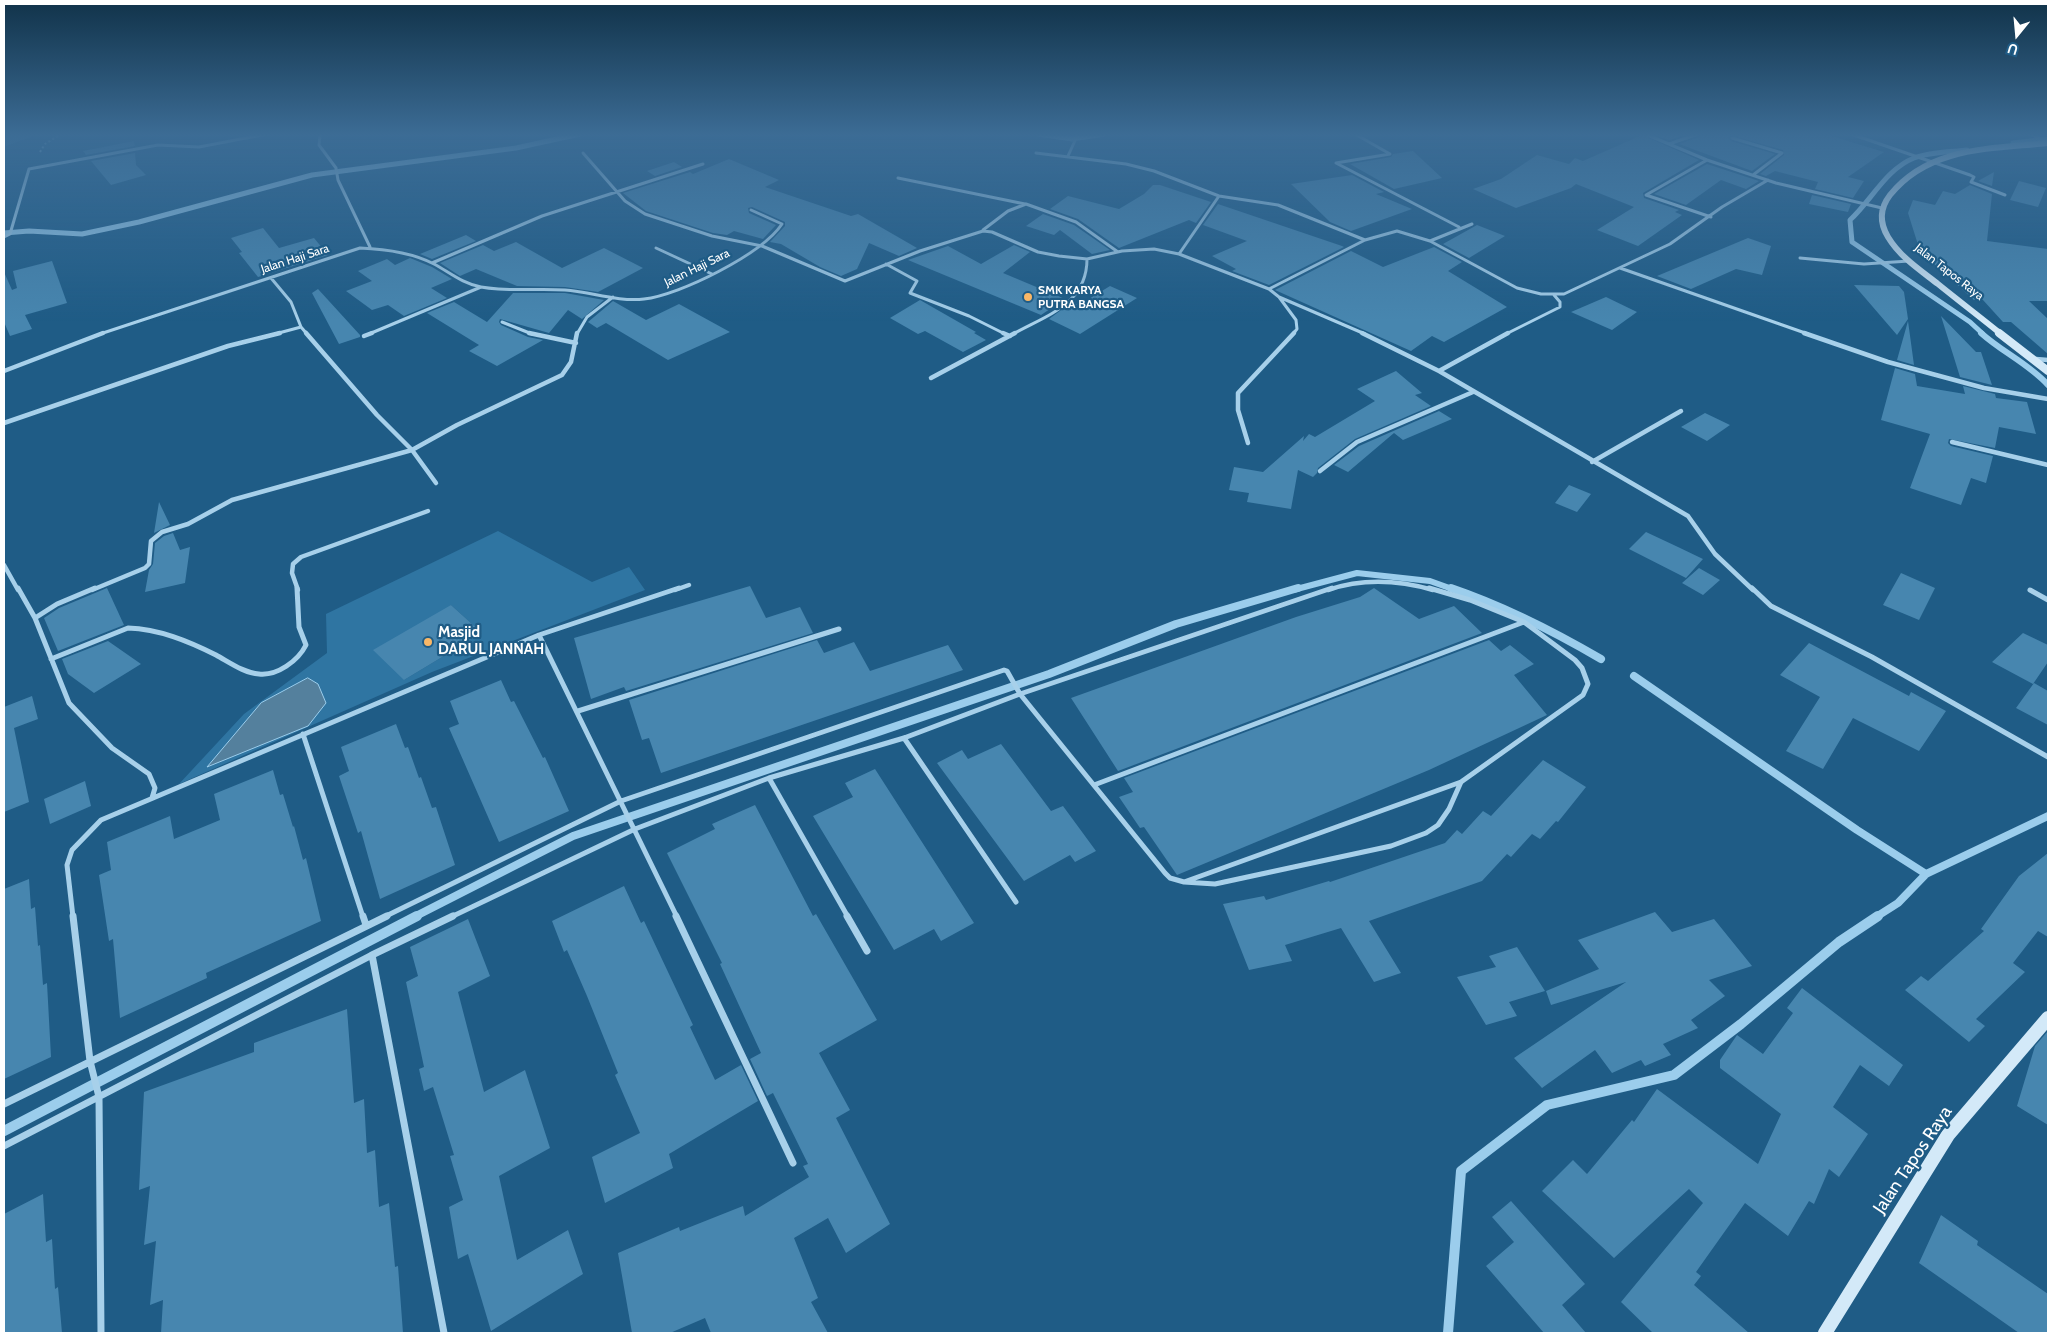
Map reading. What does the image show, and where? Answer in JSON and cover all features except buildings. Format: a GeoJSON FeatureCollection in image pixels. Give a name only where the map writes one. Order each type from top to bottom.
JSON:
{"type":"FeatureCollection","features":[{"type":"Feature","properties":{"kind":"main road"},"geometry":{"type":"LineString","coordinates":[[1882,208],[1888,196]]}},
{"type":"Feature","properties":{"kind":"main road","name":"Jalan Tapos Raya"},"geometry":{"type":"LineString","coordinates":[[1882,208],[1880,222],[1886,235],[1909,261],[2048,370]]}},
{"type":"Feature","properties":{"kind":"main road","name":"Jalan Tapos Raya"},"geometry":{"type":"LineString","coordinates":[[1825,1333],[1948,1135],[2048,1018]]}},
{"type":"Feature","properties":{"kind":"street"},"geometry":{"type":"LineString","coordinates":[[4,237],[10,232],[21,196]]}},
{"type":"Feature","properties":{"kind":"street"},"geometry":{"type":"LineString","coordinates":[[346,196],[370,247]]}},
{"type":"Feature","properties":{"kind":"street"},"geometry":{"type":"LineString","coordinates":[[432,263],[542,216],[603,196]]}},
{"type":"Feature","properties":{"kind":"street"},"geometry":{"type":"LineString","coordinates":[[621,196],[645,214],[674,225],[762,246],[845,281],[886,264],[983,231],[1008,211],[1026,204]]}},
{"type":"Feature","properties":{"kind":"street"},"geometry":{"type":"LineString","coordinates":[[989,196],[1026,204],[1076,222],[1118,252]]}},
{"type":"Feature","properties":{"kind":"street"},"geometry":{"type":"LineString","coordinates":[[1179,254],[1219,196]]}},
{"type":"Feature","properties":{"kind":"street"},"geometry":{"type":"LineString","coordinates":[[1222,196],[1278,205],[1365,240]]}},
{"type":"Feature","properties":{"kind":"street"},"geometry":{"type":"LineString","coordinates":[[1398,196],[1459,228]]}},
{"type":"Feature","properties":{"kind":"street"},"geometry":{"type":"LineString","coordinates":[[1647,196],[1711,217]]}},
{"type":"Feature","properties":{"kind":"street"},"geometry":{"type":"LineString","coordinates":[[1269,289],[1365,240],[1397,232],[1412,234],[1430,241],[1517,288],[1554,295],[1569,292],[1670,244],[1740,196]]}},
{"type":"Feature","properties":{"kind":"street"},"geometry":{"type":"LineString","coordinates":[[1836,196],[1882,208]]}},
{"type":"Feature","properties":{"kind":"street","name":"Jalan Haji Sara"},"geometry":{"type":"LineString","coordinates":[[4,371],[115,328],[353,250],[370,247],[390,249],[432,263],[463,281],[481,287],[566,290],[629,299],[653,299],[683,288],[712,274],[762,246],[782,224],[751,210]]}},
{"type":"Feature","properties":{"kind":"street"},"geometry":{"type":"LineString","coordinates":[[1430,241],[1472,224]]}},
{"type":"Feature","properties":{"kind":"street"},"geometry":{"type":"LineString","coordinates":[[983,231],[992,232],[1038,252],[1088,259],[1118,252],[1154,249],[1179,254],[1269,289],[1279,296],[1357,330],[1438,371],[1690,518],[1715,554],[1771,606],[1924,685],[2048,757]]}},
{"type":"Feature","properties":{"kind":"street"},"geometry":{"type":"LineString","coordinates":[[656,248],[712,274]]}},
{"type":"Feature","properties":{"kind":"street"},"geometry":{"type":"LineString","coordinates":[[1800,258],[1871,264],[1909,261]]}},
{"type":"Feature","properties":{"kind":"street"},"geometry":{"type":"LineString","coordinates":[[931,378],[1061,308],[1078,296],[1083,285],[1088,259]]}},
{"type":"Feature","properties":{"kind":"street"},"geometry":{"type":"LineString","coordinates":[[886,264],[917,281],[910,293],[969,316],[1010,336]]}},
{"type":"Feature","properties":{"kind":"street"},"geometry":{"type":"LineString","coordinates":[[1620,268],[1888,362],[1984,388],[2048,399]]}},
{"type":"Feature","properties":{"kind":"street"},"geometry":{"type":"LineString","coordinates":[[271,278],[291,302],[301,327],[349,380],[376,415],[412,450],[436,483]]}},
{"type":"Feature","properties":{"kind":"street"},"geometry":{"type":"LineString","coordinates":[[364,336],[481,287]]}},
{"type":"Feature","properties":{"kind":"street"},"geometry":{"type":"LineString","coordinates":[[1438,371],[1508,332],[1560,308],[1560,302],[1554,295]]}},
{"type":"Feature","properties":{"kind":"street"},"geometry":{"type":"LineString","coordinates":[[1248,443],[1238,410],[1238,393],[1297,329],[1296,320],[1279,296]]}},
{"type":"Feature","properties":{"kind":"street"},"geometry":{"type":"LineString","coordinates":[[35,618],[57,604],[145,568],[149,564],[151,541],[155,536],[188,524],[232,500],[412,450],[457,425],[562,374],[573,361],[581,323],[613,297]]}},
{"type":"Feature","properties":{"kind":"street"},"geometry":{"type":"LineString","coordinates":[[502,322],[533,334],[576,343]]}},
{"type":"Feature","properties":{"kind":"street"},"geometry":{"type":"LineString","coordinates":[[4,423],[228,346],[301,327]]}},
{"type":"Feature","properties":{"kind":"street"},"geometry":{"type":"LineString","coordinates":[[2036,359],[2048,360]]}},
{"type":"Feature","properties":{"kind":"street"},"geometry":{"type":"LineString","coordinates":[[1320,472],[1357,442],[1473,392]]}},
{"type":"Feature","properties":{"kind":"street"},"geometry":{"type":"LineString","coordinates":[[1592,462],[1681,411]]}},
{"type":"Feature","properties":{"kind":"street"},"geometry":{"type":"LineString","coordinates":[[1952,442],[2048,465]]}},
{"type":"Feature","properties":{"kind":"street"},"geometry":{"type":"LineString","coordinates":[[50,659],[128,628],[141,627],[207,650],[255,674],[272,672],[303,653],[306,645],[299,628],[299,594],[292,573],[293,564],[301,557],[428,512]]}},
{"type":"Feature","properties":{"kind":"street"},"geometry":{"type":"LineString","coordinates":[[4,565],[35,618],[68,703],[112,748],[149,774],[154,788],[152,798]]}},
{"type":"Feature","properties":{"kind":"street"},"geometry":{"type":"LineString","coordinates":[[4,1146],[98,1093],[372,956],[636,829],[769,778],[904,738],[1019,693],[1292,601],[1366,581],[1410,584],[1441,591],[1524,622],[1575,660],[1582,668],[1588,684],[1583,695],[1461,782],[1184,882]]}},
{"type":"Feature","properties":{"kind":"street"},"geometry":{"type":"LineString","coordinates":[[101,1333],[98,1093],[92,1064],[67,864],[72,850],[93,826],[101,820],[152,798],[539,635],[689,586]]}},
{"type":"Feature","properties":{"kind":"street"},"geometry":{"type":"LineString","coordinates":[[2030,590],[2048,600]]}},
{"type":"Feature","properties":{"kind":"street"},"geometry":{"type":"LineString","coordinates":[[1094,785],[1524,622]]}},
{"type":"Feature","properties":{"kind":"street"},"geometry":{"type":"LineString","coordinates":[[578,712],[839,629]]}},
{"type":"Feature","properties":{"kind":"street"},"geometry":{"type":"LineString","coordinates":[[539,635],[636,829],[793,1164]]}},
{"type":"Feature","properties":{"kind":"street"},"geometry":{"type":"LineString","coordinates":[[4,1104],[92,1064],[366,924],[622,803],[1004,670],[1010,675],[1019,693],[1165,873],[1170,878],[1184,882],[1215,884],[1391,846],[1426,833],[1438,825],[1449,809],[1461,782]]}},
{"type":"Feature","properties":{"kind":"street"},"geometry":{"type":"LineString","coordinates":[[303,734],[366,924]]}},
{"type":"Feature","properties":{"kind":"street"},"geometry":{"type":"LineString","coordinates":[[904,738],[1016,902]]}},
{"type":"Feature","properties":{"kind":"street"},"geometry":{"type":"LineString","coordinates":[[769,778],[867,951]]}},
{"type":"Feature","properties":{"kind":"street"},"geometry":{"type":"LineString","coordinates":[[372,956],[444,1333]]}},
{"type":"Feature","properties":{"kind":"shaded area"},"geometry":{"type":"Polygon","coordinates":[[[498,531],[592,582],[629,567],[645,590],[432,672],[179,784],[244,714],[327,653],[326,614],[498,531]],[[451,605],[404,680],[482,633],[451,605]]]}},
{"type":"Feature","properties":{"kind":"shaded area"},"geometry":{"type":"Polygon","coordinates":[[[308,678],[318,684],[326,703],[308,726],[207,767],[261,703],[308,678]]]}},
{"type":"Feature","properties":{"kind":"waterway"},"geometry":{"type":"LineString","coordinates":[[4,233],[29,231],[82,234],[139,222],[233,196]]}},
{"type":"Feature","properties":{"kind":"waterway"},"geometry":{"type":"LineString","coordinates":[[1871,196],[1850,220],[1852,242],[1970,322],[1983,334]]}},
{"type":"Feature","properties":{"kind":"waterway"},"geometry":{"type":"LineString","coordinates":[[1981,333],[2048,385]]}},
{"type":"Feature","properties":{"kind":"waterway"},"geometry":{"type":"LineString","coordinates":[[1293,590],[1357,573],[1430,581],[1455,590]]}},
{"type":"Feature","properties":{"kind":"waterway"},"geometry":{"type":"LineString","coordinates":[[414,917],[573,836],[1049,674],[1176,624],[1298,588]]}},
{"type":"Feature","properties":{"kind":"waterway"},"geometry":{"type":"LineString","coordinates":[[1451,588],[1528,620],[1601,659]]}},
{"type":"Feature","properties":{"kind":"waterway"},"geometry":{"type":"LineString","coordinates":[[1634,676],[1857,830],[1926,874]]}},
{"type":"Feature","properties":{"kind":"waterway"},"geometry":{"type":"LineString","coordinates":[[1926,874],[2048,816]]}},
{"type":"Feature","properties":{"kind":"waterway"},"geometry":{"type":"LineString","coordinates":[[1876,917],[1898,903],[1926,874]]}},
{"type":"Feature","properties":{"kind":"waterway"},"geometry":{"type":"LineString","coordinates":[[4,1131],[417,916]]}},
{"type":"Feature","properties":{"kind":"waterway"},"geometry":{"type":"LineString","coordinates":[[1448,1333],[1461,1171],[1547,1105],[1674,1075],[1741,1024],[1839,942],[1878,916]]}},
{"type":"Feature","properties":{"kind":"place","name":"SMK KARYA PUTRA BANGSA"},"geometry":{"type":"Point","coordinates":[1028,297]}},
{"type":"Feature","properties":{"kind":"place","name":"Masjid DARUL JANNAH"},"geometry":{"type":"Point","coordinates":[428,642]}}]}
